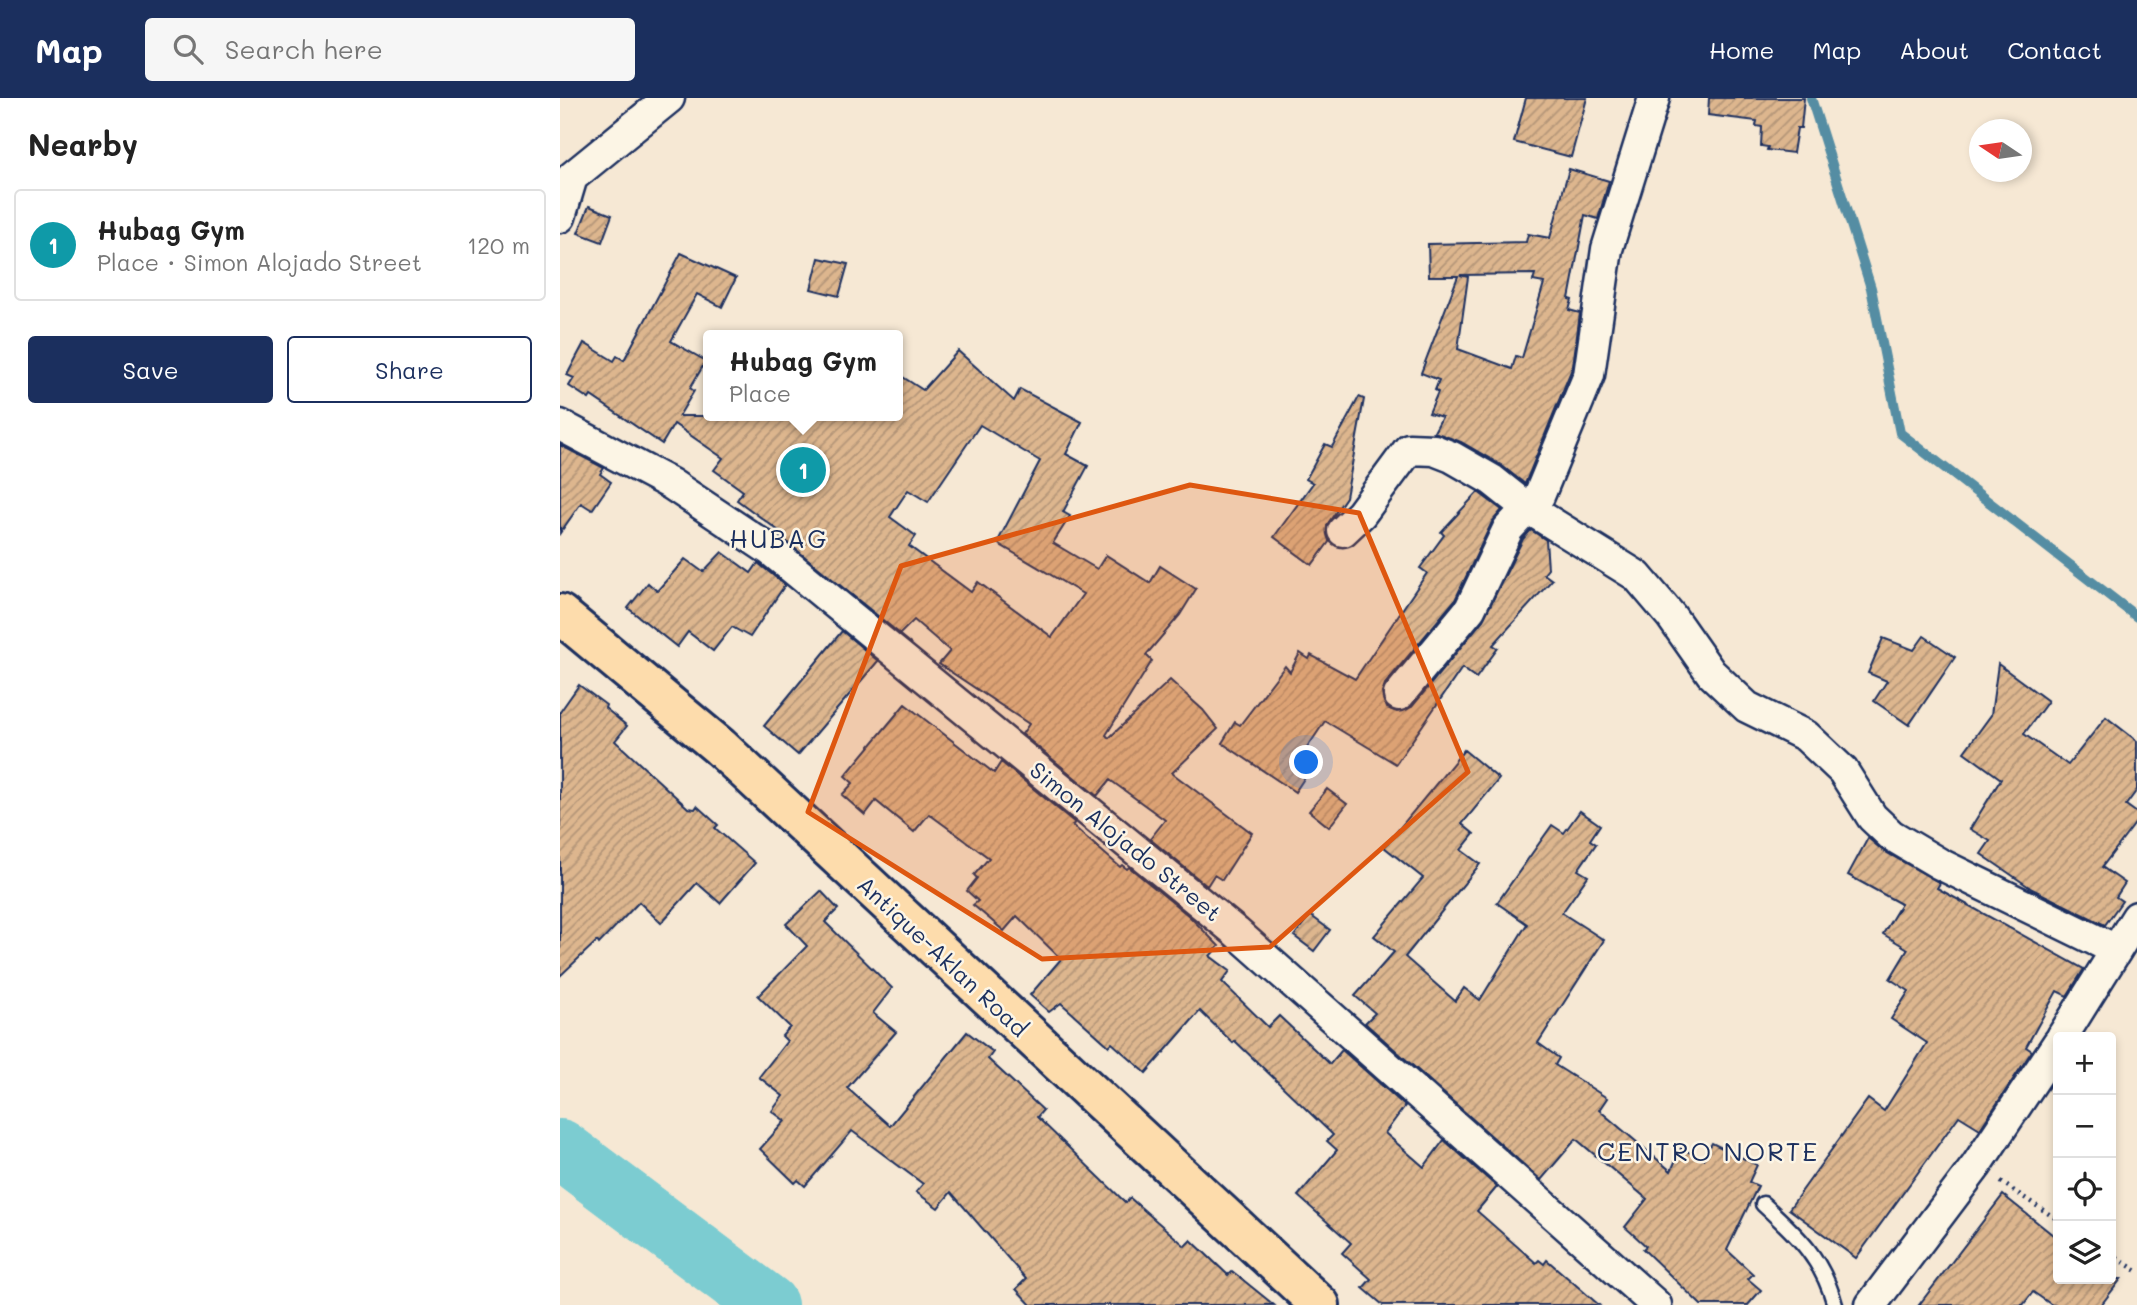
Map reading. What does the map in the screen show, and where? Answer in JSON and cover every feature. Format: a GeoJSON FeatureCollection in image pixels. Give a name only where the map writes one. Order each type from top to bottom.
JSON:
{"type":"FeatureCollection","features":[{"type":"Feature","properties":{"kind":"main road","name":"Antique-Aklan Road"},"geometry":{"type":"LineString","coordinates":[[560,614],[720,747],[1320,1305]]}},
{"type":"Feature","properties":{"kind":"street"},"geometry":{"type":"LineString","coordinates":[[560,218],[572,177],[668,98]]}},
{"type":"Feature","properties":{"kind":"street"},"geometry":{"type":"LineString","coordinates":[[1399,695],[1470,609],[1508,529],[1539,496],[1588,375],[1607,249],[1654,98]]}},
{"type":"Feature","properties":{"kind":"street","name":"Simon Alojado Street"},"geometry":{"type":"LineString","coordinates":[[560,425],[671,484],[771,550],[1236,932],[1656,1305]]}},
{"type":"Feature","properties":{"kind":"street"},"geometry":{"type":"LineString","coordinates":[[1343,531],[1361,514],[1409,449],[1434,450],[1452,457],[1492,480],[1526,507],[1637,576],[1671,616],[1711,673],[1747,706],[1806,736],[1843,771],[1872,817],[1891,835],[1940,864],[2116,950]]}},
{"type":"Feature","properties":{"kind":"street"},"geometry":{"type":"LineString","coordinates":[[2065,1032],[2137,917]]}},
{"type":"Feature","properties":{"kind":"street"},"geometry":{"type":"LineString","coordinates":[[1871,1305],[1976,1166],[2053,1051]]}},
{"type":"Feature","properties":{"kind":"lane"},"geometry":{"type":"LineString","coordinates":[[1763,1204],[1803,1240],[1827,1277],[1835,1305]]}},
{"type":"Feature","properties":{"kind":"path"},"geometry":{"type":"LineString","coordinates":[[1976,1166],[2053,1217]]}},
{"type":"Feature","properties":{"kind":"path"},"geometry":{"type":"LineString","coordinates":[[2116,1257],[2137,1271]]}},
{"type":"Feature","properties":{"kind":"highlighted area"},"geometry":{"type":"Polygon","coordinates":[[[1190,485],[1359,513],[1468,772],[1270,947],[1042,959],[808,812],[901,566],[1190,485]]]}},
{"type":"Feature","properties":{"kind":"building"},"geometry":{"type":"Polygon","coordinates":[[[1526,98],[1587,98],[1571,157],[1514,142],[1526,98]]]}},
{"type":"Feature","properties":{"kind":"building"},"geometry":{"type":"Polygon","coordinates":[[[1709,98],[1804,98],[1801,128],[1797,128],[1793,153],[1767,150],[1768,147],[1761,146],[1762,127],[1756,126],[1757,121],[1708,115],[1709,98]]]}},
{"type":"Feature","properties":{"kind":"building"},"geometry":{"type":"Polygon","coordinates":[[[1569,169],[1609,181],[1598,219],[1585,215],[1569,299],[1572,300],[1569,310],[1580,313],[1573,366],[1525,484],[1501,465],[1461,442],[1434,432],[1442,417],[1429,413],[1438,392],[1435,390],[1439,380],[1421,373],[1458,276],[1429,276],[1428,244],[1526,242],[1528,234],[1550,238],[1569,169]],[[1535,274],[1460,275],[1468,277],[1458,349],[1512,369],[1516,356],[1522,358],[1544,283],[1533,281],[1535,274]]]}},
{"type":"Feature","properties":{"kind":"building"},"geometry":{"type":"Polygon","coordinates":[[[589,206],[612,215],[602,242],[578,233],[589,206]]]}},
{"type":"Feature","properties":{"kind":"building"},"geometry":{"type":"Polygon","coordinates":[[[681,253],[736,278],[722,307],[697,294],[671,341],[703,359],[703,366],[690,388],[694,391],[679,416],[703,416],[703,421],[903,421],[903,377],[923,390],[958,351],[1014,401],[1020,389],[1082,422],[1066,454],[1088,466],[1063,512],[1070,516],[1053,543],[1097,569],[1106,555],[1150,583],[1160,566],[1196,589],[1180,615],[1146,655],[1152,661],[1106,735],[1109,738],[1170,680],[1203,710],[1218,729],[1172,773],[1252,833],[1222,880],[1214,875],[1207,886],[1150,839],[1165,820],[1110,780],[1097,796],[1022,734],[1029,724],[939,664],[950,651],[914,620],[900,634],[777,534],[779,531],[737,500],[743,491],[714,470],[723,458],[674,424],[662,444],[591,396],[589,399],[569,386],[574,378],[567,375],[584,343],[614,361],[617,356],[624,360],[681,253]],[[980,425],[928,502],[908,490],[890,517],[916,536],[909,546],[971,592],[978,582],[1052,637],[1083,594],[997,543],[1040,461],[980,425]]]}},
{"type":"Feature","properties":{"kind":"building"},"geometry":{"type":"Polygon","coordinates":[[[819,258],[848,264],[839,296],[811,289],[819,258]]]}},
{"type":"Feature","properties":{"kind":"building"},"geometry":{"type":"Polygon","coordinates":[[[1359,397],[1364,399],[1346,497],[1327,525],[1329,542],[1312,565],[1274,537],[1313,483],[1306,479],[1325,444],[1332,447],[1359,397]]]}},
{"type":"Feature","properties":{"kind":"building"},"geometry":{"type":"Polygon","coordinates":[[[560,445],[604,468],[600,474],[611,482],[592,510],[581,503],[560,533],[560,445]]]}},
{"type":"Feature","properties":{"kind":"building"},"geometry":{"type":"Polygon","coordinates":[[[1478,492],[1502,510],[1492,522],[1455,600],[1385,684],[1382,693],[1387,708],[1397,712],[1412,707],[1483,620],[1523,539],[1531,530],[1546,540],[1548,569],[1544,574],[1552,580],[1493,645],[1498,648],[1476,678],[1462,668],[1396,764],[1325,721],[1297,763],[1309,771],[1295,792],[1222,743],[1235,722],[1240,725],[1285,666],[1290,672],[1300,653],[1309,659],[1311,655],[1355,679],[1427,573],[1420,568],[1444,535],[1441,532],[1478,492]]]}},
{"type":"Feature","properties":{"kind":"building"},"geometry":{"type":"Polygon","coordinates":[[[722,552],[751,573],[758,563],[785,585],[750,637],[732,627],[713,651],[688,632],[677,647],[628,608],[648,583],[657,591],[685,559],[703,572],[722,552]]]}},
{"type":"Feature","properties":{"kind":"building"},"geometry":{"type":"Polygon","coordinates":[[[842,631],[878,661],[798,755],[764,726],[842,631]]]}},
{"type":"Feature","properties":{"kind":"building"},"geometry":{"type":"Polygon","coordinates":[[[1924,636],[1955,657],[1909,725],[1874,701],[1887,681],[1868,673],[1883,638],[1914,650],[1924,636]]]}},
{"type":"Feature","properties":{"kind":"building"},"geometry":{"type":"Polygon","coordinates":[[[1998,664],[2048,701],[2024,734],[2068,765],[2106,717],[2137,741],[2137,790],[2126,805],[2137,813],[2137,821],[2102,867],[2125,883],[2116,897],[2122,901],[2105,925],[2032,889],[1981,854],[1990,841],[1970,829],[2001,779],[1964,752],[1991,715],[1998,664]]]}},
{"type":"Feature","properties":{"kind":"building"},"geometry":{"type":"Polygon","coordinates":[[[579,685],[606,705],[605,708],[627,726],[615,741],[688,808],[695,809],[697,806],[718,825],[715,828],[755,863],[720,903],[697,883],[661,923],[639,902],[599,944],[597,941],[560,976],[560,712],[579,685]]]}},
{"type":"Feature","properties":{"kind":"building"},"geometry":{"type":"Polygon","coordinates":[[[905,704],[994,773],[1001,762],[1075,823],[1072,825],[1120,867],[1129,867],[1189,916],[1219,946],[1210,956],[1230,971],[1222,982],[1268,1027],[1279,1016],[1330,1064],[1342,1050],[1405,1106],[1385,1133],[1424,1167],[1444,1140],[1497,1187],[1477,1211],[1536,1263],[1539,1260],[1544,1264],[1547,1260],[1599,1305],[1383,1305],[1363,1288],[1371,1279],[1342,1253],[1351,1243],[1298,1196],[1337,1150],[1327,1141],[1333,1135],[1235,1041],[1233,1043],[1200,1011],[1146,1073],[1112,1043],[1109,1046],[1061,1003],[1049,1012],[1030,995],[1061,959],[1017,916],[1004,931],[973,905],[978,901],[967,891],[977,878],[974,875],[989,858],[929,814],[914,832],[876,801],[865,815],[842,795],[853,783],[845,776],[905,704]]]}},
{"type":"Feature","properties":{"kind":"building"},"geometry":{"type":"Polygon","coordinates":[[[1464,750],[1499,779],[1462,824],[1474,834],[1461,850],[1480,864],[1405,957],[1455,1001],[1464,988],[1480,1000],[1527,924],[1497,903],[1552,825],[1564,833],[1580,811],[1600,825],[1590,840],[1596,844],[1578,870],[1588,876],[1562,913],[1604,940],[1538,1043],[1559,1058],[1555,1065],[1607,1098],[1599,1110],[1671,1171],[1681,1148],[1703,1159],[1712,1143],[1757,1165],[1749,1182],[1758,1186],[1727,1250],[1753,1274],[1748,1279],[1761,1290],[1748,1305],[1701,1305],[1643,1249],[1646,1246],[1625,1227],[1647,1199],[1576,1139],[1541,1180],[1365,1023],[1375,1013],[1355,996],[1394,952],[1374,936],[1423,878],[1384,847],[1464,750]]]}},
{"type":"Feature","properties":{"kind":"building"},"geometry":{"type":"Polygon","coordinates":[[[1327,789],[1347,804],[1329,827],[1309,811],[1327,789]]]}},
{"type":"Feature","properties":{"kind":"building"},"geometry":{"type":"Polygon","coordinates":[[[1868,838],[1882,850],[1940,883],[1937,888],[2084,969],[2067,996],[2057,991],[2026,1047],[2032,1051],[1980,1129],[1959,1116],[1856,1258],[1789,1209],[1868,1099],[1884,1111],[1927,1043],[1891,1019],[1909,991],[1890,979],[1908,949],[1883,934],[1901,904],[1848,875],[1868,838]]]}},
{"type":"Feature","properties":{"kind":"building"},"geometry":{"type":"Polygon","coordinates":[[[821,891],[838,909],[825,922],[892,988],[873,1013],[896,1032],[847,1088],[890,1126],[967,1032],[993,1052],[988,1059],[1043,1110],[1037,1117],[1126,1203],[1130,1198],[1185,1246],[1191,1240],[1228,1275],[1232,1271],[1274,1305],[1031,1305],[1016,1289],[1026,1279],[951,1192],[938,1208],[916,1192],[923,1184],[852,1131],[805,1186],[798,1180],[795,1183],[760,1149],[785,1121],[772,1111],[783,1096],[759,1077],[787,1041],[782,1036],[790,1027],[758,996],[807,946],[786,924],[821,891]]]}},
{"type":"Feature","properties":{"kind":"building"},"geometry":{"type":"Polygon","coordinates":[[[1310,915],[1330,930],[1314,951],[1294,936],[1310,915]]]}},
{"type":"Feature","properties":{"kind":"building"},"geometry":{"type":"Polygon","coordinates":[[[2003,1195],[2053,1235],[2053,1284],[2116,1284],[2116,1279],[2121,1279],[2101,1305],[2052,1305],[2033,1292],[2023,1305],[1919,1305],[2003,1195]]]}},
{"type":"Feature","properties":{"kind":"waterway"},"geometry":{"type":"LineString","coordinates":[[1811,98],[1871,288],[1900,433],[2137,617]]}},
{"type":"Feature","properties":{"kind":"waterway"},"geometry":{"type":"LineString","coordinates":[[560,1149],[768,1305]]}},
{"type":"Feature","properties":{"kind":"place","name":"Hubag Gym"},"geometry":{"type":"Point","coordinates":[803,470]}},
{"type":"Feature","properties":{"kind":"district","name":"HUBAG"},"geometry":{"type":"Point","coordinates":[779,538]}},
{"type":"Feature","properties":{"kind":"district","name":"CENTRO NORTE"},"geometry":{"type":"Point","coordinates":[1708,1151]}}]}
